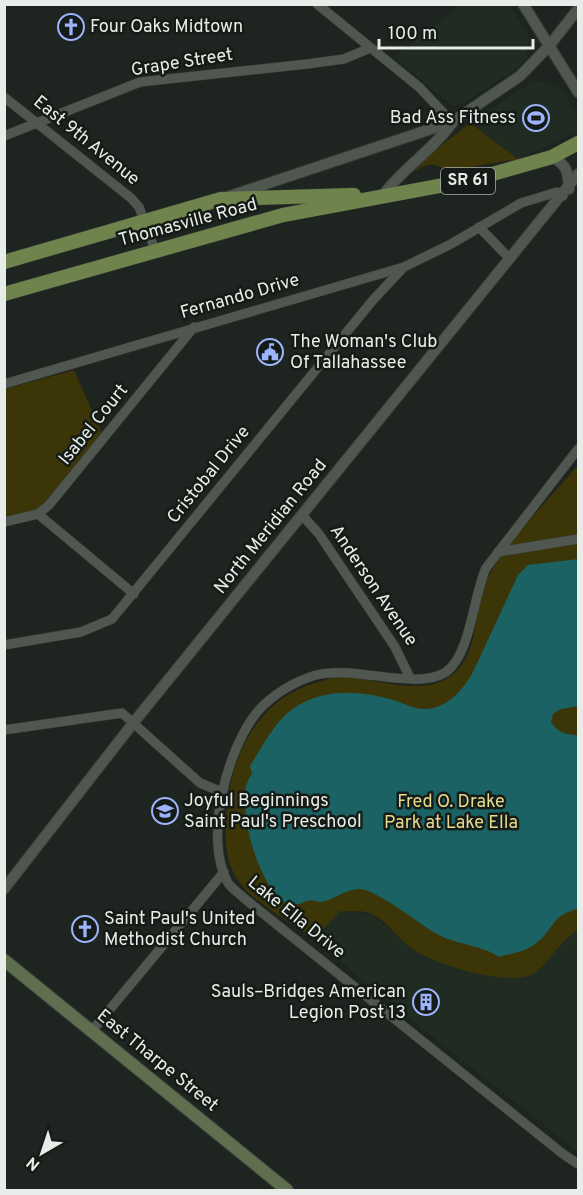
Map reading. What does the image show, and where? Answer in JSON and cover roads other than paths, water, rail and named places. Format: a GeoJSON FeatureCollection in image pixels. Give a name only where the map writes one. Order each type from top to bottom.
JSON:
{"type":"FeatureCollection","features":[{"type":"Feature","properties":{"kind":"main road","name":"Thomasville Road"},"geometry":{"type":"LineString","coordinates":[[4,294],[282,215],[471,180],[552,157],[579,143]]}},
{"type":"Feature","properties":{"kind":"main road","name":"Thomasville Road"},"geometry":{"type":"LineString","coordinates":[[4,262],[221,199],[383,195]]}},
{"type":"Feature","properties":{"kind":"main road","name":"East Tharpe Street"},"geometry":{"type":"LineString","coordinates":[[4,960],[287,1191]]}},
{"type":"Feature","properties":{"kind":"street"},"geometry":{"type":"LineString","coordinates":[[316,4],[419,87],[452,122]]}},
{"type":"Feature","properties":{"kind":"street"},"geometry":{"type":"LineString","coordinates":[[523,4],[579,92]]}},
{"type":"Feature","properties":{"kind":"street"},"geometry":{"type":"LineString","coordinates":[[221,199],[452,122],[520,76],[549,46],[578,6]]}},
{"type":"Feature","properties":{"kind":"street","name":"Grape Street"},"geometry":{"type":"LineString","coordinates":[[4,136],[140,82],[307,64],[344,58],[370,48]]}},
{"type":"Feature","properties":{"kind":"street","name":"East 9th Avenue"},"geometry":{"type":"LineString","coordinates":[[4,97],[131,198],[139,207],[155,250]]}},
{"type":"Feature","properties":{"kind":"street"},"geometry":{"type":"LineString","coordinates":[[383,195],[398,175],[434,144],[452,122]]}},
{"type":"Feature","properties":{"kind":"street"},"geometry":{"type":"LineString","coordinates":[[552,157],[564,164],[568,170],[566,192]]}},
{"type":"Feature","properties":{"kind":"street","name":"North Meridian Road"},"geometry":{"type":"LineString","coordinates":[[4,889],[134,722],[579,174]]}},
{"type":"Feature","properties":{"kind":"street","name":"North Meridian Road"},"geometry":{"type":"LineString","coordinates":[[566,192],[579,181]]}},
{"type":"Feature","properties":{"kind":"street","name":"Fernando Drive"},"geometry":{"type":"LineString","coordinates":[[4,384],[404,267],[521,203],[557,192],[566,192]]}},
{"type":"Feature","properties":{"kind":"street"},"geometry":{"type":"LineString","coordinates":[[479,227],[510,259]]}},
{"type":"Feature","properties":{"kind":"street","name":"Cristobal Drive"},"geometry":{"type":"LineString","coordinates":[[4,645],[81,632],[112,618],[373,300],[404,267]]}},
{"type":"Feature","properties":{"kind":"street","name":"Isabel Court"},"geometry":{"type":"LineString","coordinates":[[38,514],[60,493],[194,327]]}},
{"type":"Feature","properties":{"kind":"street","name":"Lake Ella Drive"},"geometry":{"type":"LineString","coordinates":[[578,1163],[563,1154],[228,884],[219,843],[222,792],[228,769],[248,726],[258,712],[278,694],[301,681],[327,673],[410,678],[435,677],[453,666],[459,657],[480,581],[498,552],[579,449]]}},
{"type":"Feature","properties":{"kind":"street"},"geometry":{"type":"LineString","coordinates":[[4,522],[38,514],[134,594]]}},
{"type":"Feature","properties":{"kind":"street","name":"Anderson Avenue"},"geometry":{"type":"LineString","coordinates":[[302,516],[319,534],[406,664],[410,678]]}},
{"type":"Feature","properties":{"kind":"street"},"geometry":{"type":"LineString","coordinates":[[498,552],[579,539]]}},
{"type":"Feature","properties":{"kind":"street"},"geometry":{"type":"LineString","coordinates":[[4,730],[122,713],[200,783],[222,792]]}},
{"type":"Feature","properties":{"kind":"street"},"geometry":{"type":"LineString","coordinates":[[91,1032],[224,872]]}},
{"type":"Feature","properties":{"kind":"water","name":"Fred O. Drake Park at Lake Ella"},"geometry":{"type":"Polygon","coordinates":[[[578,559],[578,706],[561,709],[553,714],[551,722],[563,733],[578,735],[578,909],[557,919],[541,939],[531,947],[499,957],[435,933],[387,901],[360,889],[326,901],[309,900],[295,905],[279,897],[268,884],[259,866],[247,823],[245,803],[246,786],[252,774],[250,766],[280,720],[305,702],[328,694],[353,693],[378,696],[425,709],[443,705],[457,694],[473,672],[518,575],[528,565],[578,559]]]}},
{"type":"Feature","properties":{"kind":"place","name":"Four Oaks Midtown"},"geometry":{"type":"Point","coordinates":[71,27]}},
{"type":"Feature","properties":{"kind":"place","name":"Bad Ass Fitness"},"geometry":{"type":"Point","coordinates":[536,118]}},
{"type":"Feature","properties":{"kind":"place","name":"The Woman's Club Of Tallahassee"},"geometry":{"type":"Point","coordinates":[270,352]}},
{"type":"Feature","properties":{"kind":"place","name":"Joyful Beginnings Saint Paul's Preschool"},"geometry":{"type":"Point","coordinates":[165,811]}},
{"type":"Feature","properties":{"kind":"place","name":"Saint Paul's United Methodist Church"},"geometry":{"type":"Point","coordinates":[85,929]}},
{"type":"Feature","properties":{"kind":"place","name":"Sauls–Bridges American Legion Post 13"},"geometry":{"type":"Point","coordinates":[426,1002]}}]}
